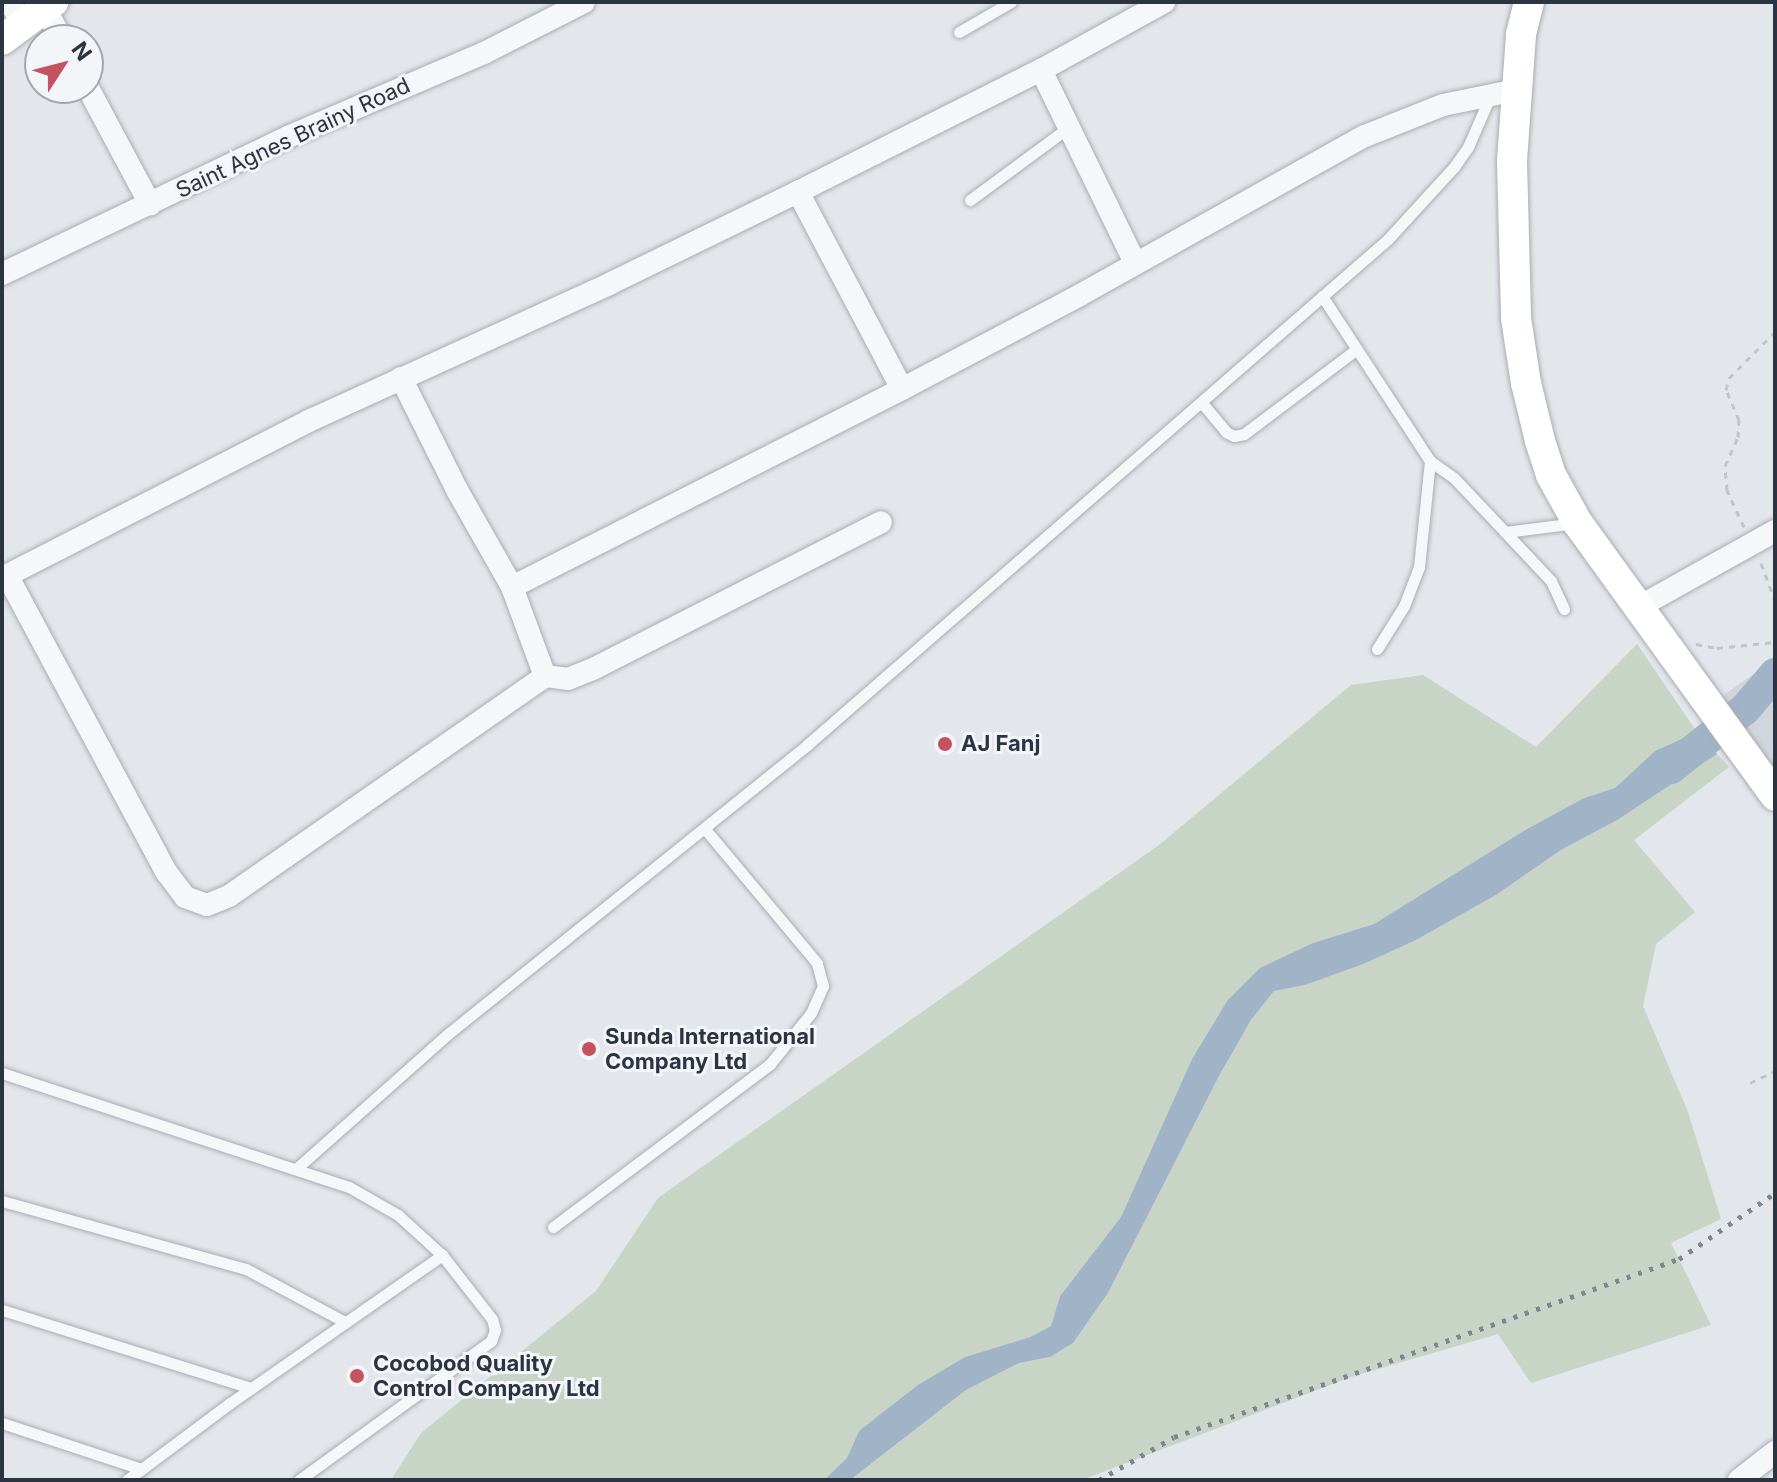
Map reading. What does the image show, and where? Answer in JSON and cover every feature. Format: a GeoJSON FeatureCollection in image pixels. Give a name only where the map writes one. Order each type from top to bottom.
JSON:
{"type":"FeatureCollection","features":[{"type":"Feature","properties":{"kind":"main road"},"geometry":{"type":"LineString","coordinates":[[1529,2],[1502,95],[1512,162],[1516,318],[1526,383],[1540,441],[1551,475],[1577,522],[1775,796]]}},
{"type":"Feature","properties":{"kind":"street","name":"Saint Agnes Brainy Road"},"geometry":{"type":"LineString","coordinates":[[2,274],[290,136],[484,53],[584,2]]}},
{"type":"Feature","properties":{"kind":"street"},"geometry":{"type":"LineString","coordinates":[[881,522],[593,669],[568,679],[545,676],[229,896],[207,905],[185,897],[167,873],[5,577],[401,378],[609,284],[798,192],[1041,70],[1164,2]]}},
{"type":"Feature","properties":{"kind":"street"},"geometry":{"type":"LineString","coordinates":[[1041,70],[1135,263]]}},
{"type":"Feature","properties":{"kind":"street"},"geometry":{"type":"LineString","coordinates":[[512,587],[902,389],[1365,136],[1443,105],[1502,95]]}},
{"type":"Feature","properties":{"kind":"street"},"geometry":{"type":"LineString","coordinates":[[97,104],[150,204]]}},
{"type":"Feature","properties":{"kind":"street"},"geometry":{"type":"LineString","coordinates":[[798,192],[902,389]]}},
{"type":"Feature","properties":{"kind":"street"},"geometry":{"type":"LineString","coordinates":[[401,378],[457,490],[512,587],[545,676]]}},
{"type":"Feature","properties":{"kind":"street"},"geometry":{"type":"LineString","coordinates":[[1637,608],[1775,531]]}},
{"type":"Feature","properties":{"kind":"street"},"geometry":{"type":"LineString","coordinates":[[1739,1480],[1775,1452]]}},
{"type":"Feature","properties":{"kind":"lane"},"geometry":{"type":"LineString","coordinates":[[959,32],[1011,2]]}},
{"type":"Feature","properties":{"kind":"lane"},"geometry":{"type":"LineString","coordinates":[[297,1168],[449,1033],[705,829],[1202,403],[1388,239],[1435,190],[1502,95]]}},
{"type":"Feature","properties":{"kind":"lane"},"geometry":{"type":"LineString","coordinates":[[970,200],[1069,127]]}},
{"type":"Feature","properties":{"kind":"lane"},"geometry":{"type":"LineString","coordinates":[[1322,296],[1430,461],[1454,478],[1551,581],[1564,609]]}},
{"type":"Feature","properties":{"kind":"lane"},"geometry":{"type":"LineString","coordinates":[[1202,403],[1226,432],[1234,436],[1244,434],[1357,349]]}},
{"type":"Feature","properties":{"kind":"lane"},"geometry":{"type":"LineString","coordinates":[[1377,649],[1404,606],[1419,567],[1430,461]]}},
{"type":"Feature","properties":{"kind":"lane"},"geometry":{"type":"LineString","coordinates":[[1505,532],[1577,522]]}},
{"type":"Feature","properties":{"kind":"lane"},"geometry":{"type":"LineString","coordinates":[[553,1227],[770,1064],[811,1013],[823,986],[817,963],[705,829]]}},
{"type":"Feature","properties":{"kind":"lane"},"geometry":{"type":"LineString","coordinates":[[2,1073],[349,1187],[398,1215],[442,1255],[492,1319],[495,1330],[491,1341],[299,1480]]}},
{"type":"Feature","properties":{"kind":"lane"},"geometry":{"type":"LineString","coordinates":[[2,1201],[246,1269],[345,1322]]}},
{"type":"Feature","properties":{"kind":"lane"},"geometry":{"type":"LineString","coordinates":[[127,1480],[251,1388],[442,1255]]}},
{"type":"Feature","properties":{"kind":"lane"},"geometry":{"type":"LineString","coordinates":[[2,1310],[251,1388]]}},
{"type":"Feature","properties":{"kind":"lane"},"geometry":{"type":"LineString","coordinates":[[2,1423],[141,1469]]}},
{"type":"Feature","properties":{"kind":"path"},"geometry":{"type":"LineString","coordinates":[[1746,532],[1727,490],[1725,466],[1738,437],[1739,420],[1726,390],[1729,378],[1775,332]]}},
{"type":"Feature","properties":{"kind":"path"},"geometry":{"type":"LineString","coordinates":[[1759,560],[1775,601]]}},
{"type":"Feature","properties":{"kind":"path"},"geometry":{"type":"LineString","coordinates":[[1657,636],[1717,648],[1775,642]]}},
{"type":"Feature","properties":{"kind":"path"},"geometry":{"type":"LineString","coordinates":[[1750,1083],[1775,1071]]}},
{"type":"Feature","properties":{"kind":"shaded area"},"geometry":{"type":"Polygon","coordinates":[[[1775,659],[1775,771],[1718,699],[1775,659]]]}},
{"type":"Feature","properties":{"kind":"green space"},"geometry":{"type":"Polygon","coordinates":[[[1637,644],[1697,732],[1655,751],[1615,788],[1584,798],[1527,829],[1374,924],[1313,943],[1227,1001],[1192,1059],[1121,1217],[1060,1296],[1051,1326],[1030,1337],[965,1357],[859,1431],[847,1458],[824,1480],[391,1480],[421,1433],[596,1291],[658,1198],[1159,845],[1351,685],[1423,675],[1536,747],[1637,644]]]}},
{"type":"Feature","properties":{"kind":"green space"},"geometry":{"type":"Polygon","coordinates":[[[1717,754],[1729,767],[1634,840],[1695,912],[1656,944],[1643,1006],[1688,1112],[1721,1219],[1671,1243],[1711,1325],[1531,1383],[1498,1334],[1351,1377],[1082,1480],[850,1480],[966,1390],[1019,1363],[1050,1357],[1073,1343],[1108,1293],[1219,1076],[1251,1020],[1274,991],[1305,985],[1416,940],[1496,895],[1561,850],[1619,819],[1717,754]]]}},
{"type":"Feature","properties":{"kind":"water"},"geometry":{"type":"Polygon","coordinates":[[[1697,732],[1717,754],[1619,819],[1561,850],[1496,895],[1416,940],[1363,964],[1305,985],[1274,991],[1251,1020],[1219,1076],[1108,1293],[1073,1343],[1050,1357],[1019,1363],[966,1390],[850,1480],[824,1480],[847,1458],[859,1431],[918,1385],[965,1357],[1030,1337],[1051,1326],[1060,1296],[1121,1217],[1192,1059],[1227,1001],[1260,968],[1313,943],[1374,924],[1527,829],[1584,798],[1615,788],[1655,751],[1697,732]]]}},
{"type":"Feature","properties":{"kind":"waterway"},"geometry":{"type":"LineString","coordinates":[[1671,768],[1745,709],[1775,674]]}},
{"type":"Feature","properties":{"kind":"railway"},"geometry":{"type":"LineString","coordinates":[[1099,1480],[1174,1437],[1679,1259],[1775,1193]]}},
{"type":"Feature","properties":{"kind":"place","name":"AJ Fanj"},"geometry":{"type":"Point","coordinates":[945,744]}},
{"type":"Feature","properties":{"kind":"place","name":"Sunda International Company Ltd"},"geometry":{"type":"Point","coordinates":[589,1049]}},
{"type":"Feature","properties":{"kind":"place","name":"Cocobod Quality Control Company Ltd"},"geometry":{"type":"Point","coordinates":[357,1376]}}]}
